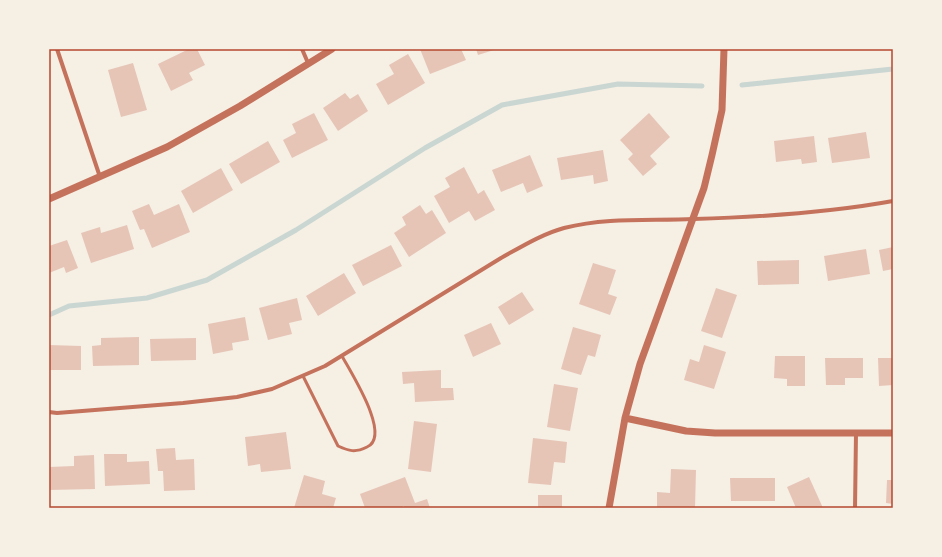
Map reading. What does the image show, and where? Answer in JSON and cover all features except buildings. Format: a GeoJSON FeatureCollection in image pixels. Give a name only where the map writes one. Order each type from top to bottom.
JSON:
{"type":"FeatureCollection","features":[{"type":"Feature","properties":{"kind":"street"},"geometry":{"type":"LineString","coordinates":[[57,49],[100,177]]}},
{"type":"Feature","properties":{"kind":"street"},"geometry":{"type":"LineString","coordinates":[[302,49],[308,63]]}},
{"type":"Feature","properties":{"kind":"street"},"geometry":{"type":"LineString","coordinates":[[49,199],[174,143],[240,106],[332,49]]}},
{"type":"Feature","properties":{"kind":"street"},"geometry":{"type":"LineString","coordinates":[[609,508],[625,418],[640,364],[704,188],[722,110],[725,74],[724,49]]}},
{"type":"Feature","properties":{"kind":"street"},"geometry":{"type":"LineString","coordinates":[[49,412],[57,413],[183,403],[237,397],[272,390],[325,366],[501,258],[531,242],[563,229],[596,221],[770,217],[852,209],[893,201]]}},
{"type":"Feature","properties":{"kind":"street"},"geometry":{"type":"LineString","coordinates":[[625,418],[686,431],[715,433],[893,433]]}},
{"type":"Feature","properties":{"kind":"street"},"geometry":{"type":"LineString","coordinates":[[855,508],[856,433]]}},
{"type":"Feature","properties":{"kind":"lane"},"geometry":{"type":"LineString","coordinates":[[303,376],[338,446],[348,451],[359,451],[370,446],[375,439],[376,428],[373,417],[342,356]]}},
{"type":"Feature","properties":{"kind":"waterway"},"geometry":{"type":"LineString","coordinates":[[742,85],[893,69]]}},
{"type":"Feature","properties":{"kind":"waterway"},"geometry":{"type":"LineString","coordinates":[[49,315],[69,306],[147,298],[207,280],[296,230],[425,148],[502,105],[618,84],[702,86]]}}]}
